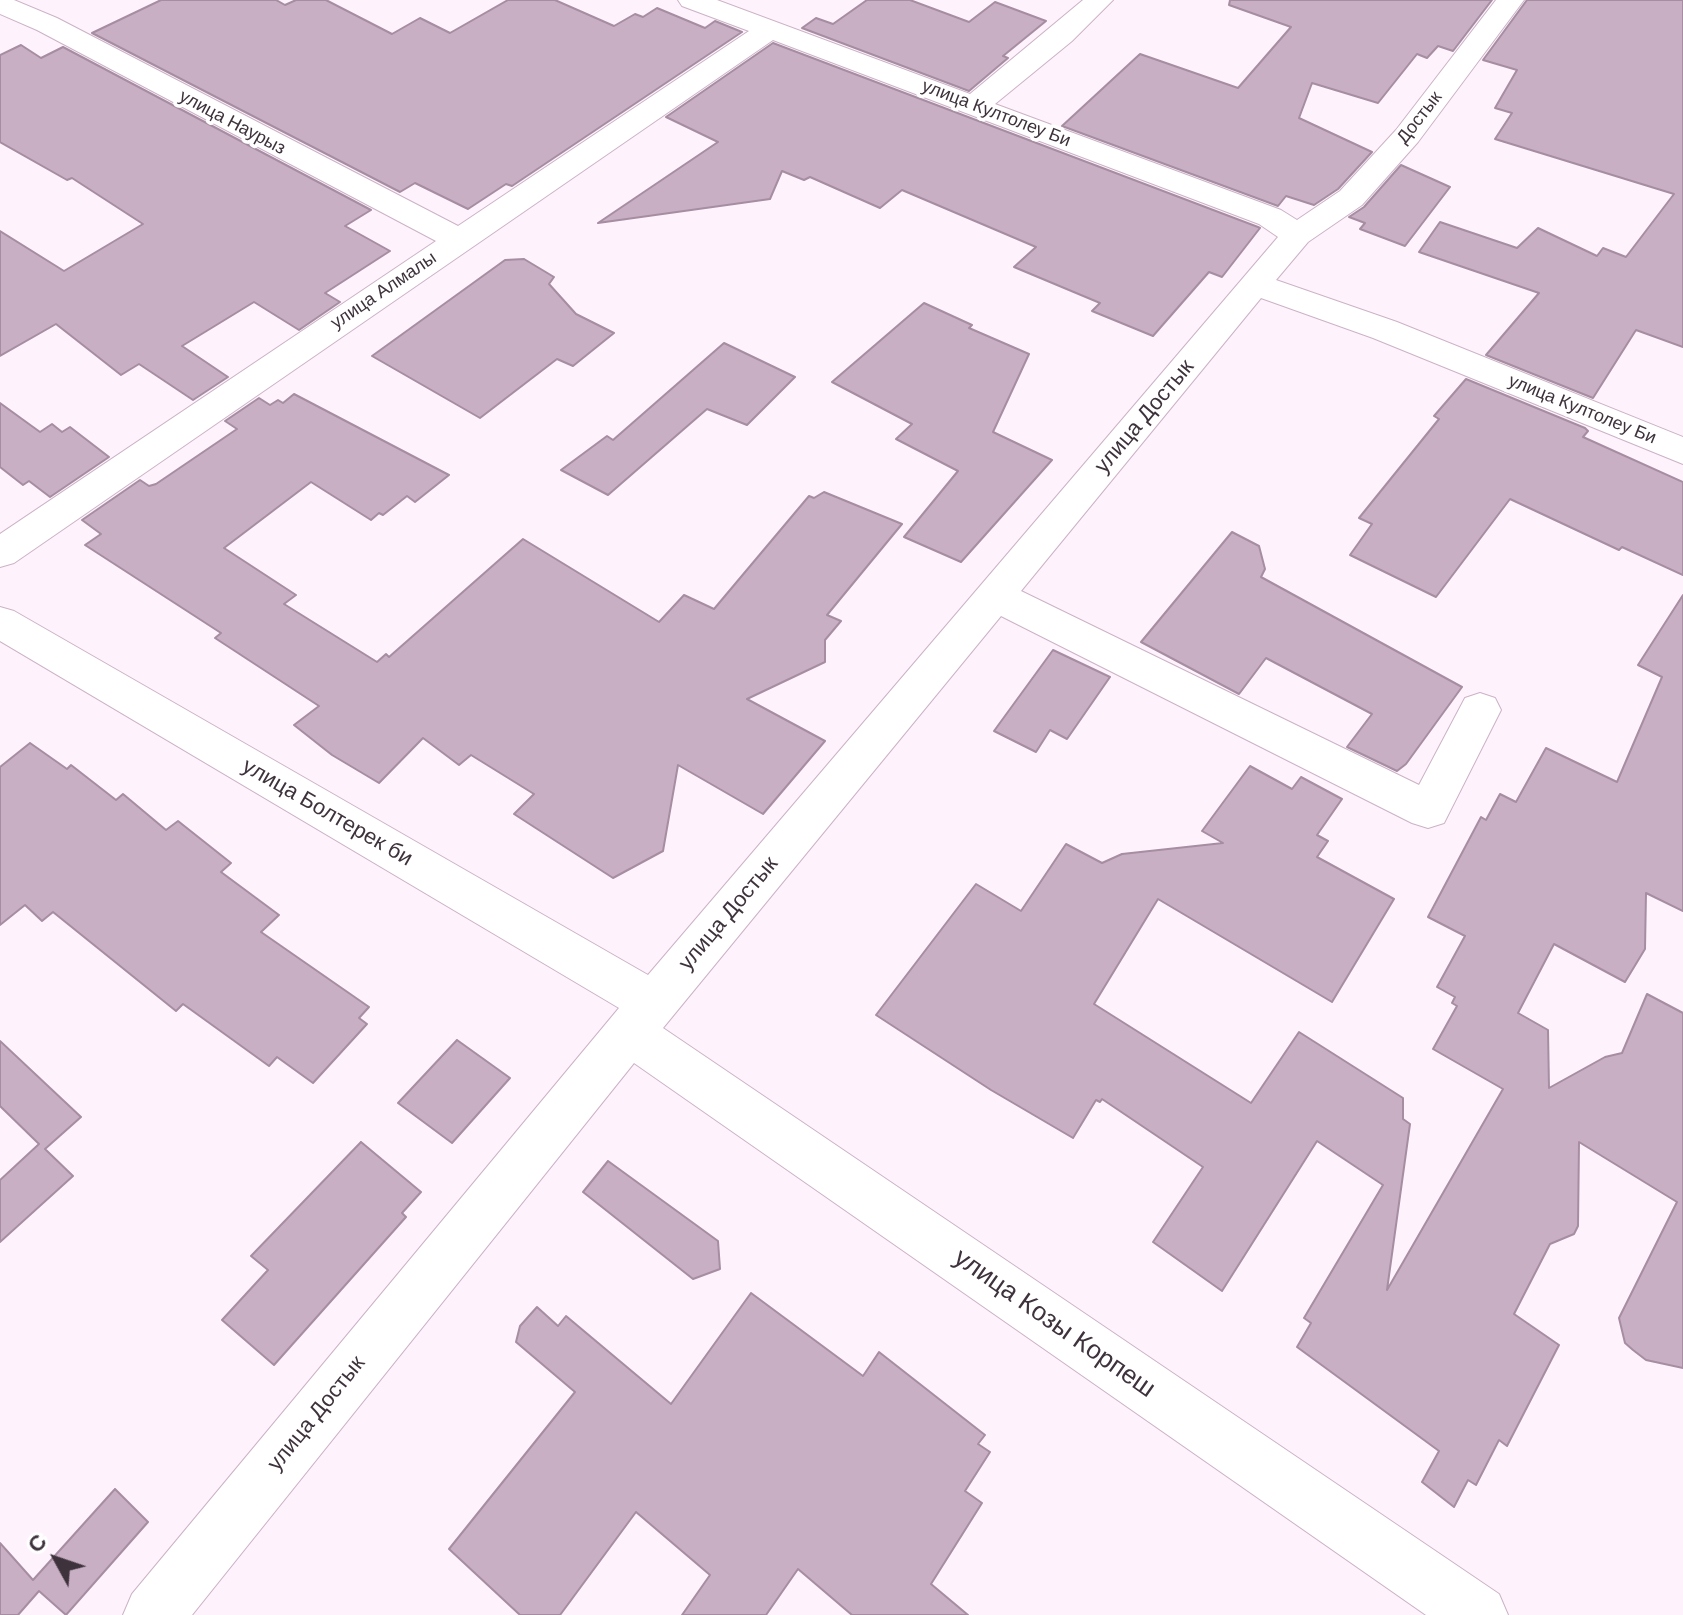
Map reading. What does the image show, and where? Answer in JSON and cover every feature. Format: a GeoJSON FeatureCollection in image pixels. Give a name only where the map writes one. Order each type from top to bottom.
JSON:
{"type":"FeatureCollection","features":[{"type":"Feature","properties":{"kind":"street","name":"улица Култолеу Би"},"geometry":{"type":"LineString","coordinates":[[692,0],[1306,228]]}},
{"type":"Feature","properties":{"kind":"street"},"geometry":{"type":"LineString","coordinates":[[974,106],[1062,35],[1099,0]]}},
{"type":"Feature","properties":{"kind":"street","name":"Достык"},"geometry":{"type":"LineString","coordinates":[[1306,228],[1351,198],[1407,136],[1510,0]]}},
{"type":"Feature","properties":{"kind":"street","name":"улица Наурыз"},"geometry":{"type":"LineString","coordinates":[[7,4],[460,240]]}},
{"type":"Feature","properties":{"kind":"street","name":"улица Алмалы"},"geometry":{"type":"LineString","coordinates":[[0,553],[770,29]]}},
{"type":"Feature","properties":{"kind":"street","name":"улица Достык"},"geometry":{"type":"LineString","coordinates":[[153,1615],[643,1018],[1255,284],[1306,228]]}},
{"type":"Feature","properties":{"kind":"street","name":"улица Култолеу Би"},"geometry":{"type":"LineString","coordinates":[[1255,284],[1385,330],[1683,451]]}},
{"type":"Feature","properties":{"kind":"street"},"geometry":{"type":"LineString","coordinates":[[996,596],[1428,810],[1480,710]]}},
{"type":"Feature","properties":{"kind":"street","name":"улица Болтерек би"},"geometry":{"type":"LineString","coordinates":[[0,622],[643,1018]]}},
{"type":"Feature","properties":{"kind":"street","name":"улица Козы Корпеш"},"geometry":{"type":"LineString","coordinates":[[643,1018],[1478,1615]]}},
{"type":"Feature","properties":{"kind":"building"},"geometry":{"type":"Polygon","coordinates":[[[161,0],[276,0],[285,5],[296,0],[326,0],[392,34],[420,18],[450,33],[508,0],[555,0],[614,26],[635,14],[643,17],[657,8],[705,28],[715,21],[742,32],[512,186],[506,184],[468,209],[415,183],[400,192],[92,33],[161,0]]]}},
{"type":"Feature","properties":{"kind":"building"},"geometry":{"type":"Polygon","coordinates":[[[867,0],[910,0],[969,22],[995,2],[1046,21],[1003,56],[1008,58],[969,91],[802,28],[816,18],[833,24],[867,0]]]}},
{"type":"Feature","properties":{"kind":"building"},"geometry":{"type":"Polygon","coordinates":[[[1230,0],[1492,0],[1453,51],[1438,46],[1427,58],[1417,54],[1378,103],[1312,83],[1299,118],[1372,152],[1338,189],[1314,205],[1286,196],[1278,206],[1062,126],[1140,54],[1238,88],[1291,27],[1229,5],[1230,0]]]}},
{"type":"Feature","properties":{"kind":"building"},"geometry":{"type":"Polygon","coordinates":[[[1527,0],[1683,0],[1683,347],[1636,330],[1593,398],[1486,355],[1539,293],[1419,252],[1440,222],[1517,248],[1538,228],[1597,256],[1603,248],[1626,257],[1674,194],[1495,139],[1512,113],[1495,108],[1517,70],[1483,60],[1527,0]]]}},
{"type":"Feature","properties":{"kind":"building"},"geometry":{"type":"Polygon","coordinates":[[[773,43],[1260,228],[1222,277],[1209,272],[1153,336],[1092,311],[1100,303],[1014,267],[1036,247],[902,190],[880,208],[810,177],[804,180],[782,171],[770,199],[598,223],[718,142],[666,117],[773,43]]]}},
{"type":"Feature","properties":{"kind":"building"},"geometry":{"type":"Polygon","coordinates":[[[21,45],[41,58],[63,47],[371,210],[345,226],[390,251],[325,293],[340,302],[299,330],[254,302],[182,346],[228,377],[193,400],[139,364],[121,375],[56,324],[0,356],[0,231],[64,271],[143,224],[72,178],[67,180],[0,142],[0,55],[21,45]]]}},
{"type":"Feature","properties":{"kind":"building"},"geometry":{"type":"Polygon","coordinates":[[[1401,165],[1450,187],[1405,246],[1360,229],[1365,223],[1349,217],[1364,207],[1401,165]]]}},
{"type":"Feature","properties":{"kind":"building"},"geometry":{"type":"Polygon","coordinates":[[[524,259],[554,277],[549,284],[576,314],[614,333],[573,366],[557,359],[480,418],[372,356],[505,260],[524,259]]]}},
{"type":"Feature","properties":{"kind":"building"},"geometry":{"type":"Polygon","coordinates":[[[924,303],[972,325],[969,328],[1029,354],[993,432],[1052,460],[961,562],[904,537],[958,471],[896,439],[912,424],[832,382],[924,303]]]}},
{"type":"Feature","properties":{"kind":"building"},"geometry":{"type":"Polygon","coordinates":[[[724,343],[795,377],[747,425],[707,409],[608,495],[561,470],[607,436],[613,440],[724,343]]]}},
{"type":"Feature","properties":{"kind":"building"},"geometry":{"type":"Polygon","coordinates":[[[1466,379],[1585,428],[1588,431],[1583,437],[1683,482],[1683,575],[1622,547],[1619,550],[1510,499],[1436,597],[1350,555],[1372,524],[1359,518],[1439,419],[1434,416],[1466,379]]]}},
{"type":"Feature","properties":{"kind":"building"},"geometry":{"type":"Polygon","coordinates":[[[294,394],[449,475],[415,502],[407,496],[383,515],[379,513],[371,520],[311,482],[224,548],[296,595],[284,604],[377,662],[386,654],[389,657],[523,539],[659,622],[684,595],[714,609],[809,496],[814,498],[824,492],[902,524],[827,615],[841,621],[825,640],[825,662],[747,699],[825,741],[763,814],[678,765],[663,851],[613,878],[514,814],[534,794],[471,755],[459,765],[423,738],[379,783],[332,755],[294,725],[319,706],[215,638],[221,633],[85,545],[101,534],[82,520],[140,480],[149,486],[156,484],[237,429],[225,421],[259,398],[270,405],[278,400],[283,403],[294,394]]]}},
{"type":"Feature","properties":{"kind":"building"},"geometry":{"type":"Polygon","coordinates":[[[0,403],[40,432],[52,424],[62,432],[70,427],[109,457],[50,497],[29,481],[23,485],[0,467],[0,403]]]}},
{"type":"Feature","properties":{"kind":"building"},"geometry":{"type":"Polygon","coordinates":[[[1232,532],[1259,546],[1265,569],[1261,577],[1462,687],[1406,764],[1397,771],[1347,747],[1372,714],[1266,658],[1239,694],[1141,642],[1232,532]]]}},
{"type":"Feature","properties":{"kind":"building"},"geometry":{"type":"Polygon","coordinates":[[[1683,595],[1683,911],[1646,893],[1645,949],[1625,982],[1554,944],[1518,1013],[1548,1030],[1549,1088],[1605,1057],[1622,1053],[1647,994],[1683,1013],[1683,1368],[1646,1360],[1633,1350],[1625,1343],[1619,1318],[1677,1202],[1579,1142],[1578,1226],[1574,1234],[1550,1244],[1514,1314],[1559,1345],[1507,1446],[1499,1440],[1476,1485],[1468,1480],[1454,1507],[1422,1482],[1439,1451],[1297,1347],[1311,1323],[1304,1318],[1383,1185],[1317,1141],[1222,1291],[1153,1242],[1203,1167],[1102,1099],[1100,1102],[1096,1100],[1073,1138],[991,1090],[876,1015],[976,884],[1021,911],[1066,844],[1102,863],[1122,854],[1223,843],[1202,831],[1250,766],[1292,789],[1301,777],[1342,799],[1317,835],[1328,841],[1317,857],[1394,899],[1332,1002],[1158,899],[1094,1004],[1251,1103],[1299,1032],[1403,1098],[1403,1119],[1410,1124],[1387,1290],[1503,1089],[1433,1049],[1457,1006],[1452,1003],[1455,997],[1437,987],[1465,936],[1428,917],[1481,817],[1486,820],[1500,794],[1516,802],[1546,748],[1617,782],[1662,677],[1638,665],[1683,595]]]}},
{"type":"Feature","properties":{"kind":"building"},"geometry":{"type":"Polygon","coordinates":[[[1053,650],[1110,677],[1067,739],[1050,730],[1036,752],[994,731],[1053,650]]]}},
{"type":"Feature","properties":{"kind":"building"},"geometry":{"type":"Polygon","coordinates":[[[30,743],[67,769],[71,765],[116,800],[123,794],[166,830],[178,821],[231,863],[221,872],[279,915],[261,932],[369,1007],[359,1018],[367,1024],[313,1083],[277,1057],[269,1066],[183,1004],[176,1011],[53,912],[42,921],[25,905],[0,925],[0,767],[30,743]]]}},
{"type":"Feature","properties":{"kind":"building"},"geometry":{"type":"Polygon","coordinates":[[[457,1040],[510,1078],[452,1143],[398,1103],[457,1040]]]}},
{"type":"Feature","properties":{"kind":"building"},"geometry":{"type":"Polygon","coordinates":[[[0,1041],[81,1117],[45,1149],[73,1176],[0,1242],[0,1180],[39,1144],[0,1106],[0,1041]]]}},
{"type":"Feature","properties":{"kind":"building"},"geometry":{"type":"Polygon","coordinates":[[[361,1142],[421,1192],[402,1213],[406,1217],[274,1365],[222,1320],[268,1270],[251,1256],[361,1142]]]}},
{"type":"Feature","properties":{"kind":"building"},"geometry":{"type":"Polygon","coordinates":[[[608,1161],[718,1241],[720,1269],[693,1279],[583,1192],[608,1161]]]}},
{"type":"Feature","properties":{"kind":"building"},"geometry":{"type":"Polygon","coordinates":[[[751,1293],[863,1376],[879,1352],[985,1435],[978,1444],[990,1452],[965,1491],[982,1503],[931,1584],[968,1615],[852,1615],[798,1569],[766,1615],[682,1615],[710,1575],[636,1512],[560,1615],[520,1615],[449,1549],[575,1392],[516,1342],[520,1326],[537,1307],[558,1326],[566,1316],[671,1404],[751,1293]]]}},
{"type":"Feature","properties":{"kind":"building"},"geometry":{"type":"Polygon","coordinates":[[[115,1489],[148,1522],[66,1615],[39,1591],[18,1615],[0,1615],[0,1543],[33,1580],[115,1489]]]}}]}
